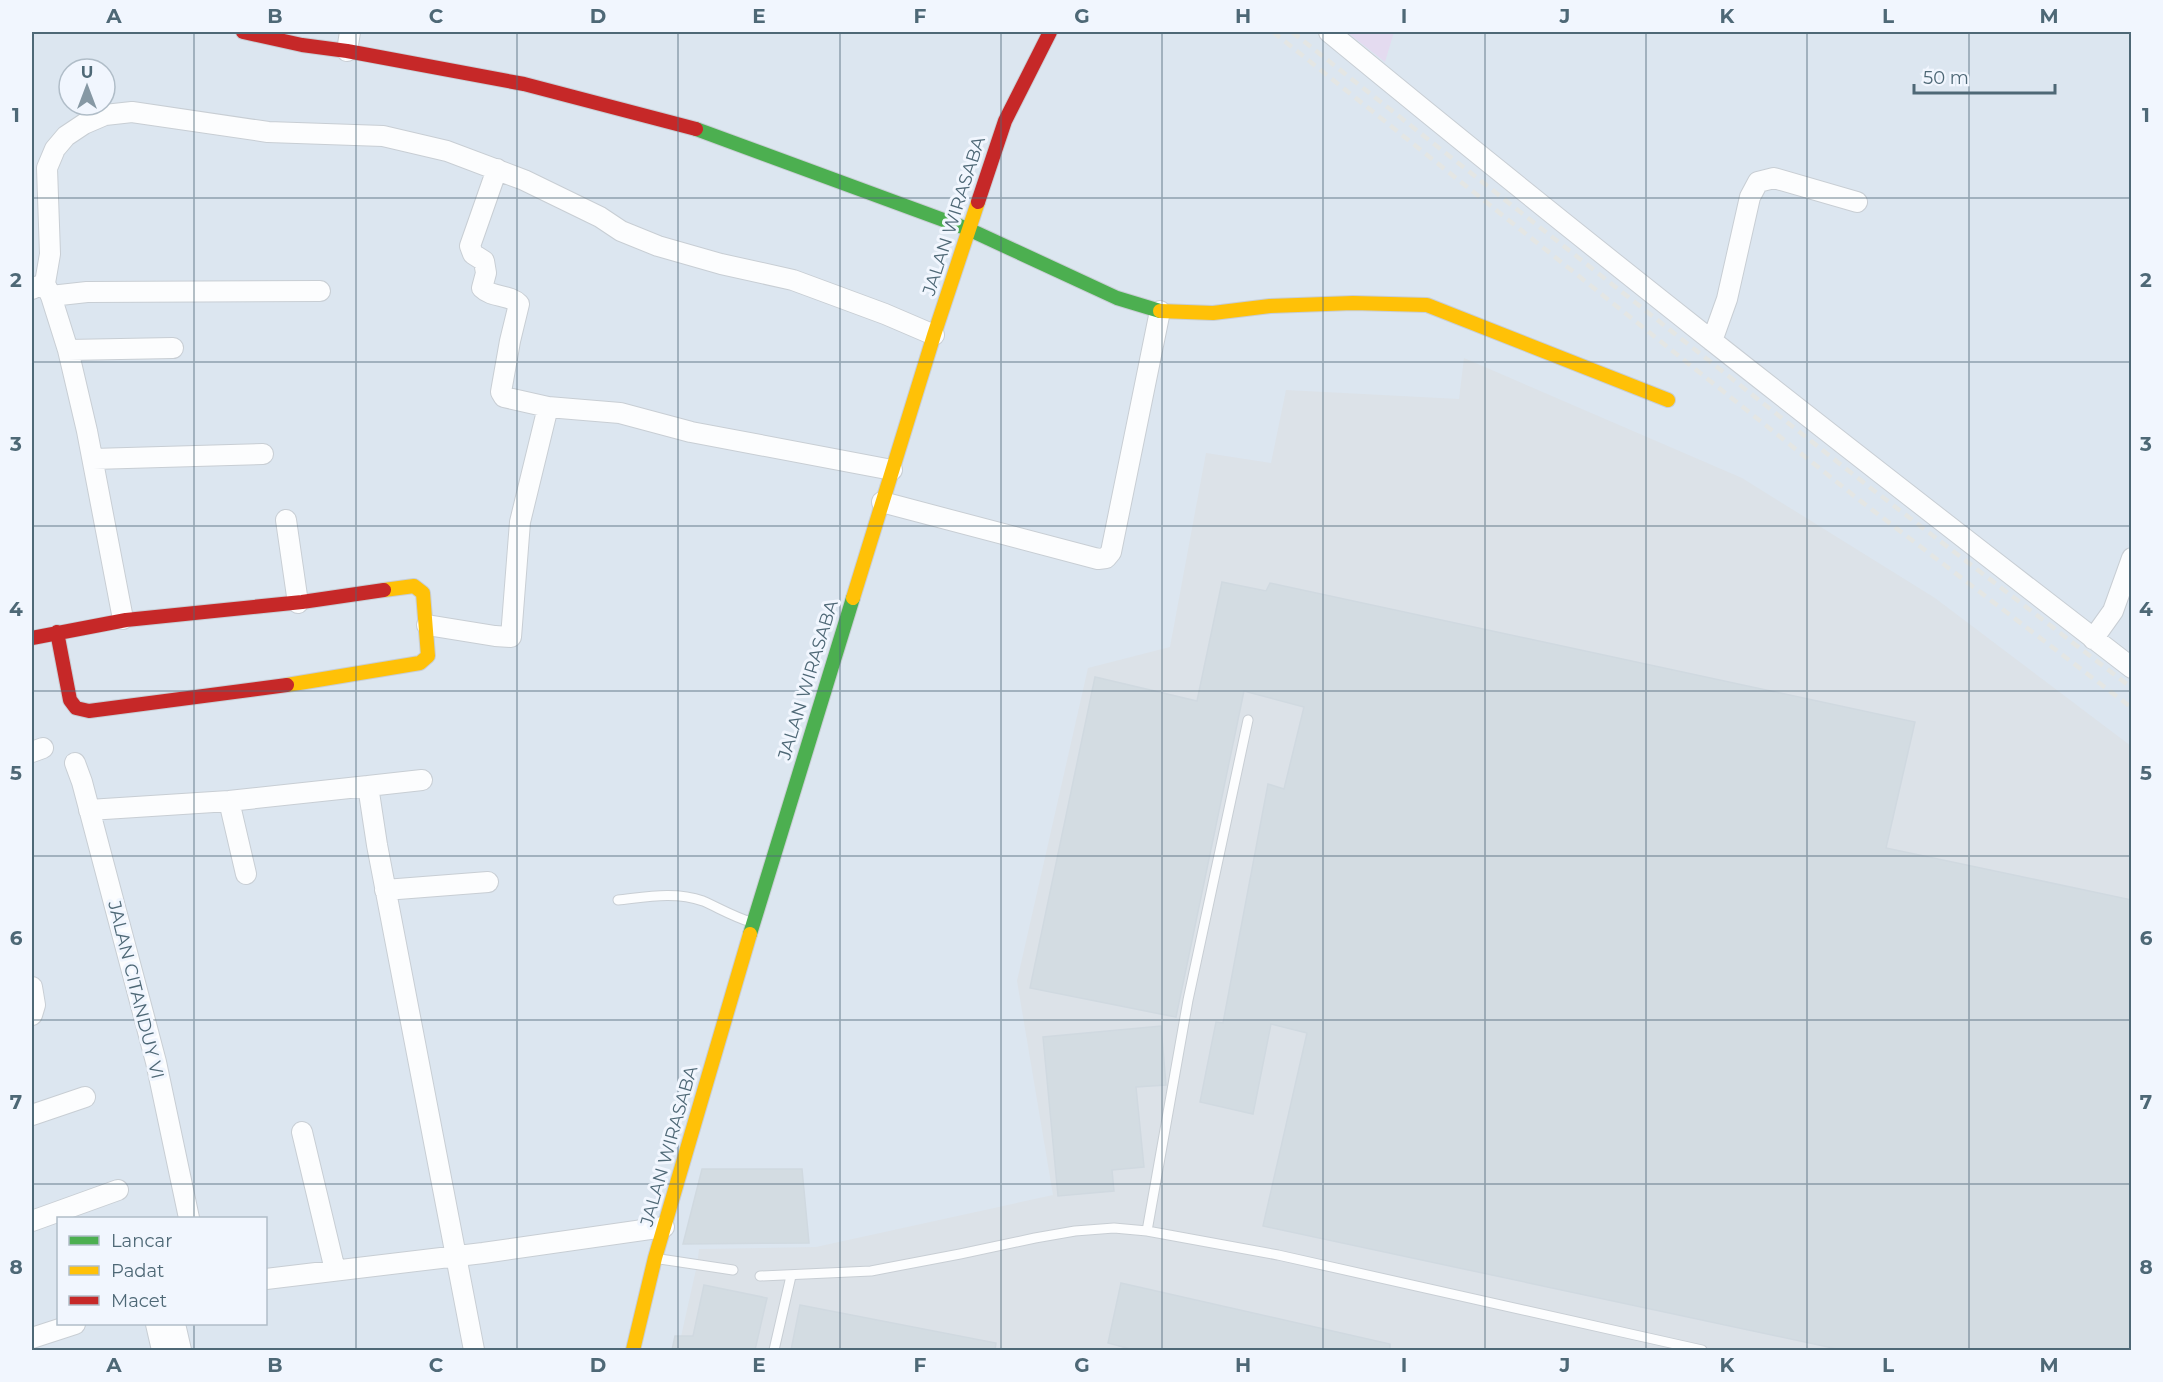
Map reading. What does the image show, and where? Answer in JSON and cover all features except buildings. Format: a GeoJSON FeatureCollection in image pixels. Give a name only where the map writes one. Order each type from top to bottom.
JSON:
{"type":"FeatureCollection","features":[{"type":"Feature","properties":{"kind":"street"},"geometry":{"type":"LineString","coordinates":[[243,32],[302,45],[349,41],[691,127],[968,229],[1117,298],[1160,311],[1213,313],[1270,306],[1341,303],[1428,304],[1668,400]]}},
{"type":"Feature","properties":{"kind":"street","name":"JALAN WIRASABA"},"geometry":{"type":"LineString","coordinates":[[633,1350],[655,1258],[753,923],[934,335],[1005,120],[1050,32]]}},
{"type":"Feature","properties":{"kind":"street"},"geometry":{"type":"LineString","coordinates":[[1329,32],[1712,341],[2132,668]]}},
{"type":"Feature","properties":{"kind":"street"},"geometry":{"type":"LineString","coordinates":[[123,620],[93,459],[68,350],[42,289],[50,254],[47,168],[55,149],[66,136],[84,124],[105,115],[132,112],[268,132],[383,136],[447,151],[497,169],[600,217],[621,231],[658,246],[793,280],[934,335]]}},
{"type":"Feature","properties":{"kind":"street"},"geometry":{"type":"LineString","coordinates":[[497,169],[470,246],[473,254],[484,261],[486,273],[482,288],[487,293],[510,298],[519,304],[501,395],[513,400],[548,407],[620,413],[691,432],[892,470]]}},
{"type":"Feature","properties":{"kind":"street"},"geometry":{"type":"LineString","coordinates":[[1712,341],[1730,288],[1750,197],[1758,182],[1774,178],[1857,202]]}},
{"type":"Feature","properties":{"kind":"street"},"geometry":{"type":"LineString","coordinates":[[42,289],[87,292],[320,291]]}},
{"type":"Feature","properties":{"kind":"street"},"geometry":{"type":"LineString","coordinates":[[882,502],[1098,560],[1106,558],[1112,552],[1160,311]]}},
{"type":"Feature","properties":{"kind":"street"},"geometry":{"type":"LineString","coordinates":[[68,350],[173,348]]}},
{"type":"Feature","properties":{"kind":"street"},"geometry":{"type":"LineString","coordinates":[[427,625],[511,637],[520,522],[548,407]]}},
{"type":"Feature","properties":{"kind":"street"},"geometry":{"type":"LineString","coordinates":[[93,459],[263,454]]}},
{"type":"Feature","properties":{"kind":"street"},"geometry":{"type":"LineString","coordinates":[[286,520],[298,603]]}},
{"type":"Feature","properties":{"kind":"street"},"geometry":{"type":"LineString","coordinates":[[2093,639],[2113,611],[2132,558]]}},
{"type":"Feature","properties":{"kind":"street"},"geometry":{"type":"LineString","coordinates":[[32,638],[57,632],[123,620],[298,603],[414,586],[423,593],[428,656],[420,663],[313,681],[89,711],[76,708],[70,700],[57,632]]}},
{"type":"Feature","properties":{"kind":"street","name":"JALAN CITANDUY VI"},"geometry":{"type":"LineString","coordinates":[[75,764],[156,1062],[189,1217]]}},
{"type":"Feature","properties":{"kind":"street"},"geometry":{"type":"LineString","coordinates":[[89,810],[229,801],[422,780]]}},
{"type":"Feature","properties":{"kind":"street"},"geometry":{"type":"LineString","coordinates":[[368,786],[385,890],[474,1350]]}},
{"type":"Feature","properties":{"kind":"street"},"geometry":{"type":"LineString","coordinates":[[229,801],[246,874]]}},
{"type":"Feature","properties":{"kind":"street"},"geometry":{"type":"LineString","coordinates":[[385,890],[488,882]]}},
{"type":"Feature","properties":{"kind":"street"},"geometry":{"type":"LineString","coordinates":[[32,987],[35,1005],[32,1015]]}},
{"type":"Feature","properties":{"kind":"street"},"geometry":{"type":"LineString","coordinates":[[32,1115],[85,1096]]}},
{"type":"Feature","properties":{"kind":"street"},"geometry":{"type":"LineString","coordinates":[[302,1132],[335,1270]]}},
{"type":"Feature","properties":{"kind":"street"},"geometry":{"type":"LineString","coordinates":[[32,1221],[118,1190]]}},
{"type":"Feature","properties":{"kind":"street"},"geometry":{"type":"LineString","coordinates":[[267,1279],[483,1253],[664,1227]]}},
{"type":"Feature","properties":{"kind":"street"},"geometry":{"type":"LineString","coordinates":[[32,1338],[69,1325]]}},
{"type":"Feature","properties":{"kind":"street"},"geometry":{"type":"LineString","coordinates":[[156,1325],[162,1350]]}},
{"type":"Feature","properties":{"kind":"street"},"geometry":{"type":"LineString","coordinates":[[176,1325],[182,1350]]}},
{"type":"Feature","properties":{"kind":"lane"},"geometry":{"type":"LineString","coordinates":[[1147,1232],[1188,1000],[1248,720]]}},
{"type":"Feature","properties":{"kind":"lane"},"geometry":{"type":"LineString","coordinates":[[618,900],[663,895],[683,896],[702,901],[753,923]]}},
{"type":"Feature","properties":{"kind":"lane"},"geometry":{"type":"LineString","coordinates":[[760,1276],[871,1270],[1075,1231],[1114,1228],[1278,1255],[1702,1350]]}},
{"type":"Feature","properties":{"kind":"lane"},"geometry":{"type":"LineString","coordinates":[[655,1258],[733,1270]]}},
{"type":"Feature","properties":{"kind":"lane"},"geometry":{"type":"LineString","coordinates":[[774,1350],[791,1276]]}},
{"type":"Feature","properties":{"kind":"shaded area"},"geometry":{"type":"Polygon","coordinates":[[[32,32],[2131,32],[2131,1350],[32,1350],[32,32]]]}},
{"type":"Feature","properties":{"kind":"shaded area"},"geometry":{"type":"Polygon","coordinates":[[[1347,32],[1394,32],[1385,62],[1347,32]]]}},
{"type":"Feature","properties":{"kind":"shaded area"},"geometry":{"type":"Polygon","coordinates":[[[1464,358],[1742,478],[1935,598],[2131,746],[2131,1350],[678,1350],[699,1249],[816,1247],[1053,1195],[1017,981],[1088,668],[1170,647],[1206,453],[1271,463],[1286,390],[1459,399],[1464,358]]]}},
{"type":"Feature","properties":{"kind":"railway"},"geometry":{"type":"LineString","coordinates":[[1273,32],[1858,499],[2132,708]]}},
{"type":"Feature","properties":{"kind":"railway"},"geometry":{"type":"LineString","coordinates":[[1292,32],[1868,486],[2132,688]]}},
{"type":"Feature","properties":{"kind":"traffic: fast"},"geometry":{"type":"LineString","coordinates":[[696,129],[968,229],[1117,298],[1160,311]]}},
{"type":"Feature","properties":{"kind":"traffic: fast"},"geometry":{"type":"LineString","coordinates":[[750,934],[853,598]]}},
{"type":"Feature","properties":{"kind":"traffic: slow"},"geometry":{"type":"LineString","coordinates":[[853,598],[934,335],[978,202]]}},
{"type":"Feature","properties":{"kind":"traffic: slow"},"geometry":{"type":"LineString","coordinates":[[1160,311],[1213,313],[1270,306],[1353,303],[1427,305],[1668,400]]}},
{"type":"Feature","properties":{"kind":"traffic: slow"},"geometry":{"type":"LineString","coordinates":[[287,685],[420,663],[428,656],[423,593],[414,586],[384,590]]}},
{"type":"Feature","properties":{"kind":"traffic: slow"},"geometry":{"type":"LineString","coordinates":[[633,1350],[655,1258],[750,934]]}},
{"type":"Feature","properties":{"kind":"traffic: jam"},"geometry":{"type":"LineString","coordinates":[[243,32],[302,45],[347,51],[524,84],[696,129]]}},
{"type":"Feature","properties":{"kind":"traffic: jam"},"geometry":{"type":"LineString","coordinates":[[978,202],[1005,121],[1050,32]]}},
{"type":"Feature","properties":{"kind":"traffic: jam"},"geometry":{"type":"LineString","coordinates":[[32,638],[126,620],[302,602],[384,590]]}},
{"type":"Feature","properties":{"kind":"traffic: jam"},"geometry":{"type":"LineString","coordinates":[[57,632],[70,700],[76,708],[89,711],[287,685]]}}]}
